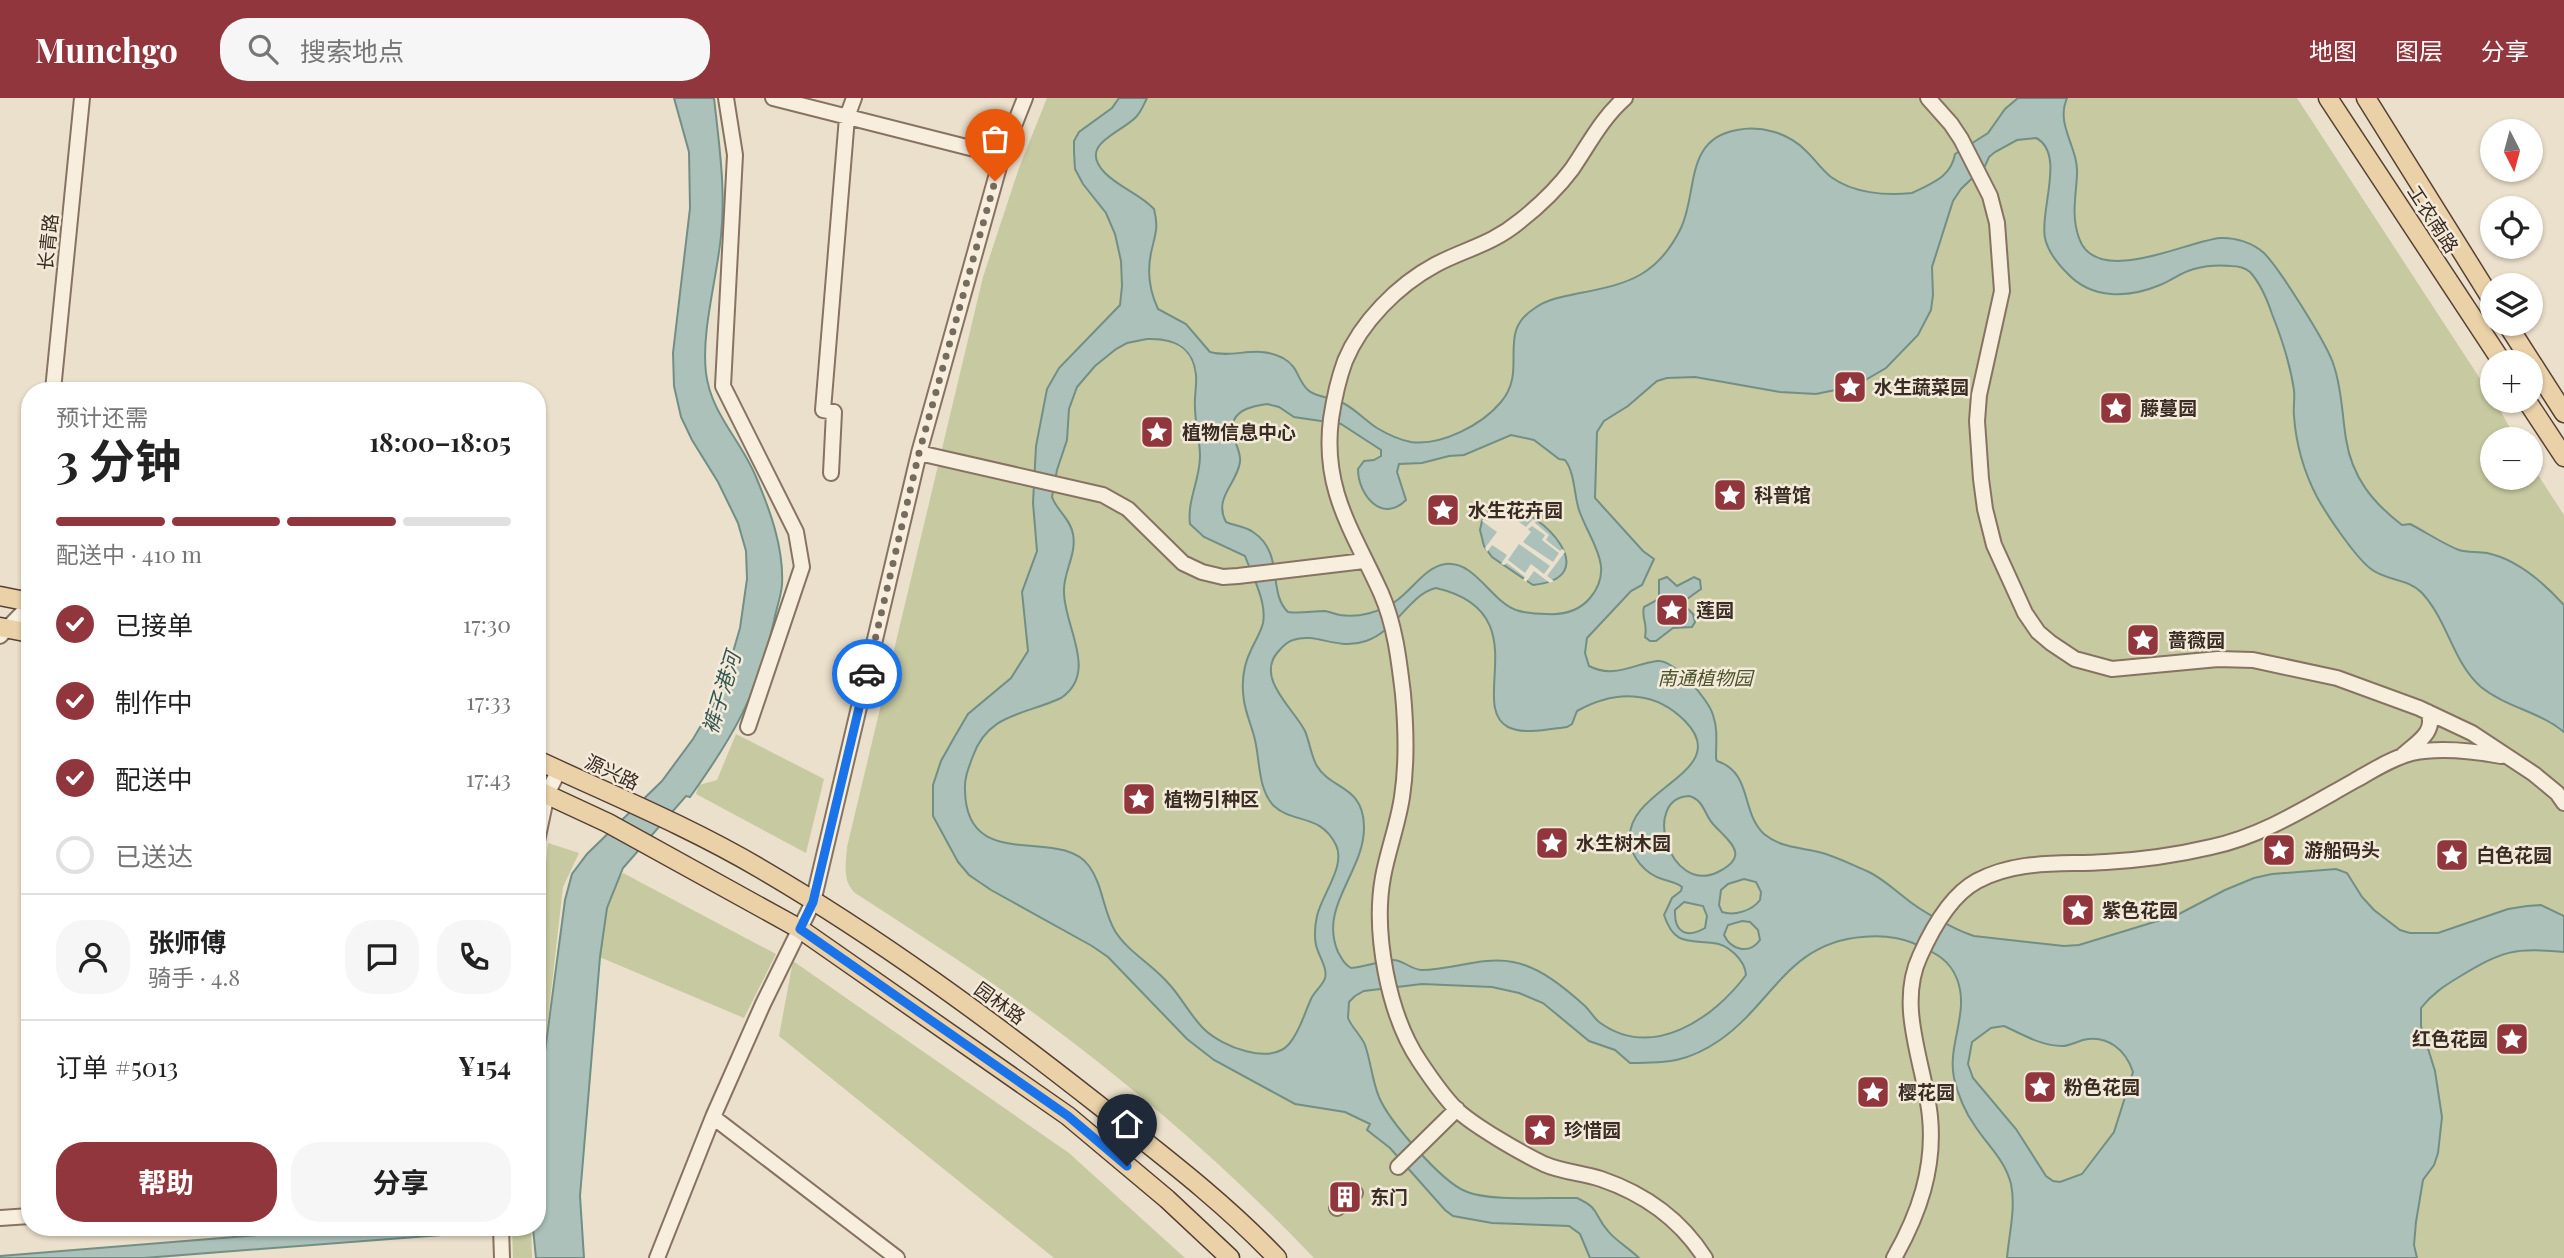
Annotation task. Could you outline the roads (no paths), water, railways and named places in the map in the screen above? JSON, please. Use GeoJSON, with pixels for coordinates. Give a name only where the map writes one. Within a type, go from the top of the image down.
{"type":"FeatureCollection","features":[{"type":"Feature","properties":{"kind":"main road","name":"工农南路"},"geometry":{"type":"LineString","coordinates":[[2328,98],[2494,350]]}},
{"type":"Feature","properties":{"kind":"main road","name":"工农南路"},"geometry":{"type":"LineString","coordinates":[[2365,98],[2480,281]]}},
{"type":"Feature","properties":{"kind":"main road"},"geometry":{"type":"LineString","coordinates":[[2515,336],[2564,414]]}},
{"type":"Feature","properties":{"kind":"main road"},"geometry":{"type":"LineString","coordinates":[[2535,413],[2564,457]]}},
{"type":"Feature","properties":{"kind":"main road"},"geometry":{"type":"LineString","coordinates":[[0,596],[21,602]]}},
{"type":"Feature","properties":{"kind":"main road"},"geometry":{"type":"LineString","coordinates":[[3,630],[21,632]]}},
{"type":"Feature","properties":{"kind":"main road","name":"源兴路"},"geometry":{"type":"LineString","coordinates":[[546,764],[670,822]]}},
{"type":"Feature","properties":{"kind":"main road"},"geometry":{"type":"LineString","coordinates":[[546,794],[608,823],[800,929],[1068,1116],[1167,1199],[1230,1258]]}},
{"type":"Feature","properties":{"kind":"main road","name":"园林路"},"geometry":{"type":"LineString","coordinates":[[670,822],[754,865],[915,967],[1018,1042],[1211,1193],[1277,1258]]}},
{"type":"Feature","properties":{"kind":"street","name":"长青路"},"geometry":{"type":"LineString","coordinates":[[54,382],[82,98]]}},
{"type":"Feature","properties":{"kind":"street"},"geometry":{"type":"LineString","coordinates":[[726,98],[734,155],[723,386],[796,532],[802,568],[748,727]]}},
{"type":"Feature","properties":{"kind":"street"},"geometry":{"type":"LineString","coordinates":[[773,98],[1002,156]]}},
{"type":"Feature","properties":{"kind":"street"},"geometry":{"type":"LineString","coordinates":[[831,473],[834,412],[823,410],[847,117],[854,98]]}},
{"type":"Feature","properties":{"kind":"street"},"geometry":{"type":"LineString","coordinates":[[657,1258],[713,1116],[763,1004],[813,902],[919,453],[1002,156],[1025,98]]}},
{"type":"Feature","properties":{"kind":"street"},"geometry":{"type":"LineString","coordinates":[[1625,98],[1600,124],[1571,170],[1554,190],[1518,223],[1484,245],[1435,265],[1393,296],[1366,326],[1351,349],[1335,393],[1329,456],[1334,487],[1364,561],[1381,594],[1394,632],[1403,691],[1405,745],[1402,797],[1383,879],[1382,946],[1393,1002],[1402,1030],[1419,1061],[1457,1109],[1513,1147],[1547,1165],[1601,1179],[1648,1199],[1672,1217],[1695,1242],[1705,1258]]}},
{"type":"Feature","properties":{"kind":"street"},"geometry":{"type":"LineString","coordinates":[[1928,98],[1961,139],[1982,178],[1997,223],[2002,292],[1979,395],[1977,421],[1981,478],[1994,545],[2025,613],[2038,632],[2076,659],[2112,669],[2218,659],[2253,660],[2337,678],[2428,712],[2472,733],[2534,774],[2557,793],[2564,803]]}},
{"type":"Feature","properties":{"kind":"street"},"geometry":{"type":"LineString","coordinates":[[919,453],[1103,495],[1128,509],[1183,564],[1202,572],[1223,577],[1238,576],[1364,561]]}},
{"type":"Feature","properties":{"kind":"street"},"geometry":{"type":"LineString","coordinates":[[3,630],[21,613]]}},
{"type":"Feature","properties":{"kind":"street"},"geometry":{"type":"LineString","coordinates":[[2402,756],[2429,733],[2431,719],[2428,712]]}},
{"type":"Feature","properties":{"kind":"street"},"geometry":{"type":"LineString","coordinates":[[1894,1258],[1916,1219],[1930,1144],[1930,1116],[1912,1023],[1912,994],[1919,957],[1957,895],[1975,882],[2002,870],[2029,865],[2146,858],[2232,841],[2292,816],[2414,752],[2447,750],[2508,757]]}},
{"type":"Feature","properties":{"kind":"street"},"geometry":{"type":"LineString","coordinates":[[546,787],[559,770]]}},
{"type":"Feature","properties":{"kind":"street"},"geometry":{"type":"LineString","coordinates":[[1400,1165],[1457,1109]]}},
{"type":"Feature","properties":{"kind":"street"},"geometry":{"type":"LineString","coordinates":[[713,1116],[897,1258]]}},
{"type":"Feature","properties":{"kind":"street"},"geometry":{"type":"LineString","coordinates":[[1337,1208],[1355,1193]]}},
{"type":"Feature","properties":{"kind":"street"},"geometry":{"type":"LineString","coordinates":[[0,1218],[21,1217]]}},
{"type":"Feature","properties":{"kind":"street"},"geometry":{"type":"LineString","coordinates":[[501,1236],[502,1258]]}},
{"type":"Feature","properties":{"kind":"water","name":"裤子港河"},"geometry":{"type":"Polygon","coordinates":[[[674,98],[714,98],[723,202],[719,252],[707,323],[706,373],[720,414],[750,464],[766,503],[781,557],[781,594],[760,671],[731,734],[690,797],[686,796],[623,868],[607,908],[600,957],[580,1196],[584,1258],[536,1258],[534,1236],[546,1236],[546,1044],[565,900],[572,874],[587,854],[662,781],[693,739],[722,690],[740,628],[747,579],[746,551],[738,523],[681,417],[674,386],[673,353],[690,208],[689,152],[674,98]]]}},
{"type":"Feature","properties":{"kind":"water"},"geometry":{"type":"Polygon","coordinates":[[[1119,98],[1147,98],[1136,117],[1104,141],[1096,154],[1105,173],[1154,209],[1156,227],[1149,275],[1158,309],[1186,324],[1210,352],[1264,352],[1283,358],[1292,365],[1311,393],[1343,403],[1381,430],[1411,442],[1435,441],[1460,432],[1483,419],[1501,402],[1509,390],[1512,377],[1517,329],[1523,318],[1535,308],[1556,298],[1613,286],[1652,267],[1672,244],[1681,228],[1700,155],[1708,144],[1720,135],[1737,130],[1765,130],[1791,139],[1831,177],[1849,187],[1880,193],[1912,193],[1945,174],[1955,154],[1988,133],[2005,109],[2018,98],[2067,98],[2064,108],[2065,127],[2077,165],[2075,222],[2079,238],[2089,252],[2104,260],[2122,261],[2144,258],[2220,238],[2238,240],[2260,249],[2302,307],[2330,356],[2339,384],[2349,453],[2358,477],[2373,498],[2402,525],[2410,524],[2459,550],[2487,553],[2519,566],[2548,588],[2564,605],[2564,732],[2481,687],[2464,666],[2438,616],[2422,593],[2410,585],[2371,569],[2334,525],[2317,497],[2305,468],[2297,437],[2294,390],[2288,361],[2266,297],[2250,272],[2236,266],[2203,267],[2148,289],[2124,294],[2099,292],[2077,282],[2057,262],[2046,243],[2044,227],[2050,184],[2049,156],[2045,146],[2036,138],[2017,140],[1995,152],[1953,201],[1932,267],[1931,310],[1918,335],[1886,368],[1855,386],[1816,394],[1780,392],[1695,377],[1667,378],[1657,381],[1628,406],[1604,421],[1597,432],[1595,498],[1643,551],[1654,559],[1642,585],[1631,591],[1587,638],[1585,653],[1589,666],[1598,670],[1615,671],[1657,661],[1672,666],[1690,682],[1713,715],[1717,761],[1736,774],[1752,815],[1764,834],[1782,844],[1828,855],[1869,872],[1928,913],[1974,936],[2064,946],[2079,945],[2177,915],[2254,878],[2336,869],[2347,873],[2374,910],[2400,930],[2410,933],[2438,933],[2508,909],[2527,906],[2541,905],[2564,916],[2564,952],[2533,950],[2498,956],[2448,984],[2421,1008],[2421,1026],[2435,1071],[2442,1117],[2438,1153],[2434,1165],[2423,1180],[2414,1245],[2417,1258],[2007,1258],[2012,1212],[2011,1184],[2000,1160],[1968,1115],[1954,1078],[1953,1053],[1961,1004],[1957,979],[1940,956],[1901,939],[1862,937],[1816,950],[1783,977],[1738,1025],[1720,1040],[1698,1053],[1667,1062],[1630,1063],[1615,1050],[1589,1041],[1543,1003],[1519,993],[1492,987],[1422,984],[1364,991],[1355,996],[1349,1002],[1348,1018],[1365,1045],[1379,1097],[1393,1120],[1417,1149],[1443,1175],[1465,1191],[1503,1198],[1577,1198],[1593,1209],[1611,1235],[1639,1258],[1590,1258],[1580,1234],[1569,1226],[1492,1223],[1453,1216],[1390,1148],[1367,1130],[1370,1124],[1345,1112],[1295,1104],[1214,1060],[1187,1039],[1108,957],[969,875],[958,862],[933,816],[933,785],[941,761],[968,714],[1011,678],[1028,651],[1022,592],[1037,551],[1033,503],[1036,446],[1047,389],[1059,368],[1120,305],[1121,261],[1115,234],[1106,213],[1075,169],[1074,152],[1074,141],[1079,132],[1112,108],[1119,98]],[[1156,339],[1127,343],[1095,366],[1077,387],[1069,409],[1067,440],[1052,497],[1073,534],[1073,549],[1064,592],[1065,606],[1077,648],[1078,675],[1072,687],[1061,698],[1009,717],[988,731],[980,742],[965,781],[969,816],[981,832],[997,841],[1058,849],[1075,854],[1094,873],[1111,923],[1120,939],[1169,984],[1200,1025],[1213,1036],[1234,1047],[1270,1053],[1281,1050],[1293,1039],[1312,997],[1325,978],[1324,966],[1316,945],[1315,926],[1320,907],[1336,871],[1338,853],[1330,835],[1322,828],[1281,812],[1274,806],[1262,784],[1255,740],[1245,706],[1243,674],[1261,630],[1263,606],[1245,556],[1204,537],[1190,524],[1190,507],[1200,456],[1195,413],[1196,375],[1191,357],[1173,342],[1156,339]],[[1267,404],[1244,410],[1232,426],[1240,462],[1224,498],[1223,513],[1226,522],[1250,530],[1263,541],[1273,561],[1278,594],[1288,612],[1325,611],[1347,616],[1369,613],[1396,601],[1432,569],[1446,564],[1466,569],[1507,605],[1527,613],[1553,614],[1571,611],[1586,602],[1597,587],[1601,565],[1579,510],[1568,465],[1565,460],[1559,459],[1534,440],[1511,435],[1464,455],[1422,463],[1399,464],[1397,472],[1406,500],[1397,507],[1388,509],[1380,508],[1367,497],[1359,479],[1358,469],[1364,461],[1381,456],[1381,450],[1341,424],[1294,417],[1279,407],[1267,404]],[[1436,588],[1419,597],[1386,630],[1366,641],[1346,644],[1310,638],[1293,640],[1282,647],[1272,663],[1274,683],[1305,731],[1317,766],[1330,780],[1352,795],[1362,813],[1364,826],[1358,859],[1334,919],[1333,935],[1343,961],[1351,968],[1397,960],[1422,970],[1490,961],[1513,962],[1533,968],[1552,979],[1585,1006],[1599,1022],[1619,1033],[1640,1037],[1660,1036],[1680,1030],[1699,1019],[1732,991],[1746,975],[1745,969],[1739,959],[1724,946],[1689,941],[1672,932],[1664,915],[1672,898],[1682,887],[1656,877],[1645,869],[1636,859],[1630,840],[1633,822],[1644,807],[1688,767],[1697,754],[1697,739],[1685,721],[1669,708],[1652,700],[1630,696],[1607,699],[1584,707],[1577,711],[1572,724],[1567,727],[1529,731],[1508,727],[1497,716],[1494,699],[1493,637],[1485,617],[1467,600],[1436,588]],[[1689,796],[1674,801],[1666,812],[1664,827],[1667,844],[1686,871],[1701,876],[1718,872],[1734,860],[1734,848],[1694,798],[1689,796]],[[1744,879],[1728,884],[1721,890],[1719,905],[1722,912],[1742,912],[1760,900],[1761,892],[1756,882],[1744,879]],[[1684,902],[1675,910],[1675,918],[1682,931],[1692,933],[1705,928],[1707,916],[1703,906],[1684,902]],[[1750,922],[1728,925],[1724,935],[1731,944],[1740,949],[1751,948],[1760,940],[1758,930],[1750,922]],[[2004,1026],[1991,1028],[1972,1042],[1968,1064],[1973,1078],[2016,1129],[2046,1176],[2060,1182],[2082,1174],[2114,1132],[2133,1072],[2126,1057],[2114,1046],[2100,1039],[2083,1040],[2065,1046],[2054,1045],[2032,1039],[2004,1026]]]}},
{"type":"Feature","properties":{"kind":"water"},"geometry":{"type":"Polygon","coordinates":[[[1505,506],[1536,519],[1561,545],[1566,558],[1564,570],[1554,580],[1533,585],[1492,557],[1484,546],[1480,530],[1482,521],[1488,512],[1505,506]]]}},
{"type":"Feature","properties":{"kind":"water"},"geometry":{"type":"Polygon","coordinates":[[[1667,577],[1677,586],[1694,577],[1700,580],[1701,589],[1687,599],[1687,608],[1693,614],[1695,622],[1692,627],[1673,628],[1656,641],[1650,641],[1645,637],[1644,607],[1659,599],[1659,580],[1667,577]]]}},
{"type":"Feature","properties":{"kind":"water"},"geometry":{"type":"Polygon","coordinates":[[[246,1236],[429,1236],[144,1258],[0,1256],[246,1236]]]}},
{"type":"Feature","properties":{"kind":"place","name":"水生蔬菜园"},"geometry":{"type":"Point","coordinates":[1850,387]}},
{"type":"Feature","properties":{"kind":"place","name":"藤蔓园"},"geometry":{"type":"Point","coordinates":[2116,408]}},
{"type":"Feature","properties":{"kind":"place","name":"植物信息中心"},"geometry":{"type":"Point","coordinates":[1157,432]}},
{"type":"Feature","properties":{"kind":"place","name":"科普馆"},"geometry":{"type":"Point","coordinates":[1730,495]}},
{"type":"Feature","properties":{"kind":"place","name":"水生花卉园"},"geometry":{"type":"Point","coordinates":[1443,510]}},
{"type":"Feature","properties":{"kind":"place","name":"莲园"},"geometry":{"type":"Point","coordinates":[1672,610]}},
{"type":"Feature","properties":{"kind":"place","name":"蔷薇园"},"geometry":{"type":"Point","coordinates":[2143,640]}},
{"type":"Feature","properties":{"kind":"place","name":"植物引种区"},"geometry":{"type":"Point","coordinates":[1139,799]}},
{"type":"Feature","properties":{"kind":"place","name":"水生树木园"},"geometry":{"type":"Point","coordinates":[1552,843]}},
{"type":"Feature","properties":{"kind":"place","name":"游船码头"},"geometry":{"type":"Point","coordinates":[2279,850]}},
{"type":"Feature","properties":{"kind":"place","name":"白色花园"},"geometry":{"type":"Point","coordinates":[2452,855]}},
{"type":"Feature","properties":{"kind":"place","name":"紫色花园"},"geometry":{"type":"Point","coordinates":[2078,910]}},
{"type":"Feature","properties":{"kind":"place","name":"红色花园"},"geometry":{"type":"Point","coordinates":[2512,1039]}},
{"type":"Feature","properties":{"kind":"place","name":"粉色花园"},"geometry":{"type":"Point","coordinates":[2040,1087]}},
{"type":"Feature","properties":{"kind":"place","name":"樱花园"},"geometry":{"type":"Point","coordinates":[1873,1092]}},
{"type":"Feature","properties":{"kind":"place","name":"珍惜园"},"geometry":{"type":"Point","coordinates":[1540,1130]}},
{"type":"Feature","properties":{"kind":"place","name":"东门"},"geometry":{"type":"Point","coordinates":[1345,1197]}},
{"type":"Feature","properties":{"kind":"park label","name":"南通植物园"},"geometry":{"type":"Point","coordinates":[1705,678]}}]}
